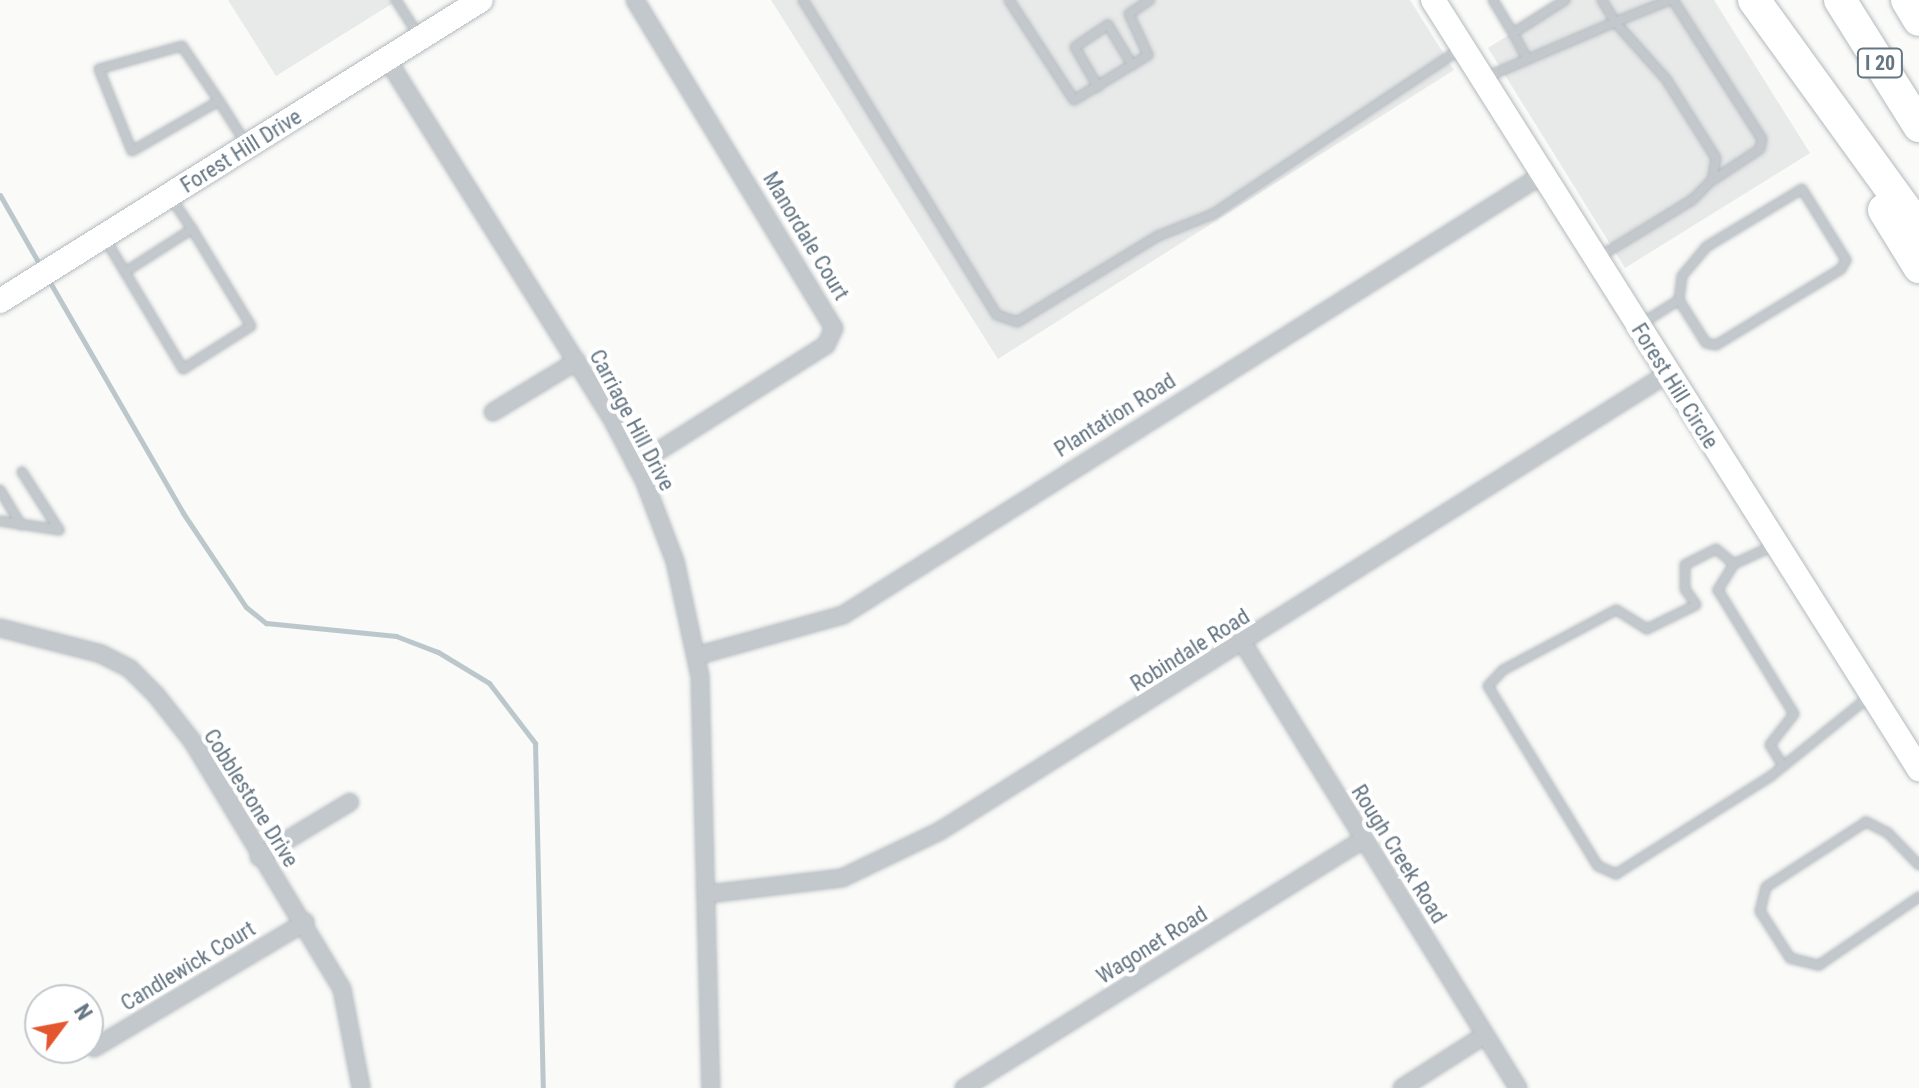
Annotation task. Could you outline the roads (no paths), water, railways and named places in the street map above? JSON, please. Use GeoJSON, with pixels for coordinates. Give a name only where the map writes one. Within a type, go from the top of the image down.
{"type":"FeatureCollection","features":[{"type":"Feature","properties":{"kind":"highway"},"geometry":{"type":"LineString","coordinates":[[1754,0],[1919,228]]}},
{"type":"Feature","properties":{"kind":"highway","name":"I 20"},"geometry":{"type":"LineString","coordinates":[[1840,0],[1919,126]]}},
{"type":"Feature","properties":{"kind":"highway","name":"I 20"},"geometry":{"type":"LineString","coordinates":[[1907,0],[1919,20]]}},
{"type":"Feature","properties":{"kind":"highway"},"geometry":{"type":"LineString","coordinates":[[1795,59],[1919,267]]}},
{"type":"Feature","properties":{"kind":"street","name":"Forest Hill Drive"},"geometry":{"type":"LineString","coordinates":[[0,301],[481,0]]}},
{"type":"Feature","properties":{"kind":"street","name":"Manordale Court"},"geometry":{"type":"LineString","coordinates":[[635,0],[834,328],[826,345],[636,465]]}},
{"type":"Feature","properties":{"kind":"street","name":"Forest Hill Circle"},"geometry":{"type":"LineString","coordinates":[[1433,0],[1919,769]]}},
{"type":"Feature","properties":{"kind":"street","name":"Carriage Hill Drive"},"geometry":{"type":"LineString","coordinates":[[387,59],[577,361],[636,465],[675,561],[696,656],[708,894],[711,1088]]}},
{"type":"Feature","properties":{"kind":"street","name":"Plantation Road"},"geometry":{"type":"LineString","coordinates":[[696,656],[843,615],[1542,175]]}},
{"type":"Feature","properties":{"kind":"street"},"geometry":{"type":"LineString","coordinates":[[493,412],[577,361]]}},
{"type":"Feature","properties":{"kind":"street","name":"Robindale Road"},"geometry":{"type":"LineString","coordinates":[[708,894],[804,886],[842,878],[940,831],[1667,374]]}},
{"type":"Feature","properties":{"kind":"street","name":"Cobblestone Drive"},"geometry":{"type":"LineString","coordinates":[[0,628],[66,641],[130,669],[193,742],[259,857],[305,922],[342,989],[361,1088]]}},
{"type":"Feature","properties":{"kind":"street","name":"Rough Creek Road"},"geometry":{"type":"LineString","coordinates":[[1243,643],[1518,1088]]}},
{"type":"Feature","properties":{"kind":"street"},"geometry":{"type":"LineString","coordinates":[[259,857],[350,802]]}},
{"type":"Feature","properties":{"kind":"street","name":"Wagonet Road"},"geometry":{"type":"LineString","coordinates":[[964,1088],[1364,839]]}},
{"type":"Feature","properties":{"kind":"street","name":"Candlewick Court"},"geometry":{"type":"LineString","coordinates":[[104,1042],[305,922]]}},
{"type":"Feature","properties":{"kind":"street"},"geometry":{"type":"LineString","coordinates":[[1402,1088],[1485,1035]]}},
{"type":"Feature","properties":{"kind":"lane"},"geometry":{"type":"LineString","coordinates":[[396,0],[420,38]]}},
{"type":"Feature","properties":{"kind":"lane"},"geometry":{"type":"LineString","coordinates":[[803,0],[997,315],[1017,322],[1158,236],[1213,214],[1463,48]]}},
{"type":"Feature","properties":{"kind":"lane"},"geometry":{"type":"LineString","coordinates":[[1009,0],[1070,98],[1078,99],[1150,52],[1130,17],[1135,4],[1150,0]]}},
{"type":"Feature","properties":{"kind":"lane"},"geometry":{"type":"LineString","coordinates":[[1493,0],[1527,59]]}},
{"type":"Feature","properties":{"kind":"lane"},"geometry":{"type":"LineString","coordinates":[[1513,33],[1565,0]]}},
{"type":"Feature","properties":{"kind":"lane"},"geometry":{"type":"LineString","coordinates":[[1602,0],[1615,22],[1666,79],[1716,158],[1712,180]]}},
{"type":"Feature","properties":{"kind":"lane"},"geometry":{"type":"LineString","coordinates":[[1482,79],[1671,0],[1762,139],[1760,149],[1712,180],[1692,200],[1595,259]]}},
{"type":"Feature","properties":{"kind":"lane"},"geometry":{"type":"LineString","coordinates":[[1098,87],[1075,47],[1108,25],[1132,65]]}},
{"type":"Feature","properties":{"kind":"lane"},"geometry":{"type":"LineString","coordinates":[[219,101],[132,151],[99,69],[182,46],[219,101],[248,146]]}},
{"type":"Feature","properties":{"kind":"lane"},"geometry":{"type":"LineString","coordinates":[[1802,189],[1846,260],[1841,269],[1716,345],[1706,343],[1679,300],[1682,276],[1706,247],[1802,189]]}},
{"type":"Feature","properties":{"kind":"lane"},"geometry":{"type":"LineString","coordinates":[[103,237],[183,369],[251,326],[170,195]]}},
{"type":"Feature","properties":{"kind":"lane"},"geometry":{"type":"LineString","coordinates":[[125,272],[192,229]]}},
{"type":"Feature","properties":{"kind":"lane"},"geometry":{"type":"LineString","coordinates":[[1637,326],[1679,300]]}},
{"type":"Feature","properties":{"kind":"lane"},"geometry":{"type":"LineString","coordinates":[[0,521],[59,530],[22,472]]}},
{"type":"Feature","properties":{"kind":"lane"},"geometry":{"type":"LineString","coordinates":[[0,490],[21,525]]}},
{"type":"Feature","properties":{"kind":"lane"},"geometry":{"type":"LineString","coordinates":[[1776,544],[1734,564],[1718,590],[1794,714],[1770,745],[1783,766]]}},
{"type":"Feature","properties":{"kind":"lane"},"geometry":{"type":"LineString","coordinates":[[1734,564],[1716,549],[1685,565],[1685,589],[1696,605],[1647,629],[1616,610],[1514,663],[1488,686],[1598,866],[1616,874],[1783,766],[1871,695]]}},
{"type":"Feature","properties":{"kind":"lane"},"geometry":{"type":"LineString","coordinates":[[1919,865],[1888,833],[1866,822],[1766,887],[1760,911],[1790,958],[1819,965],[1919,897]]}},
{"type":"Feature","properties":{"kind":"waterway"},"geometry":{"type":"LineString","coordinates":[[0,195],[41,267]]}},
{"type":"Feature","properties":{"kind":"waterway"},"geometry":{"type":"LineString","coordinates":[[48,279],[183,513],[246,607],[266,623],[396,636],[438,652],[489,683],[535,743],[543,1088]]}}]}
